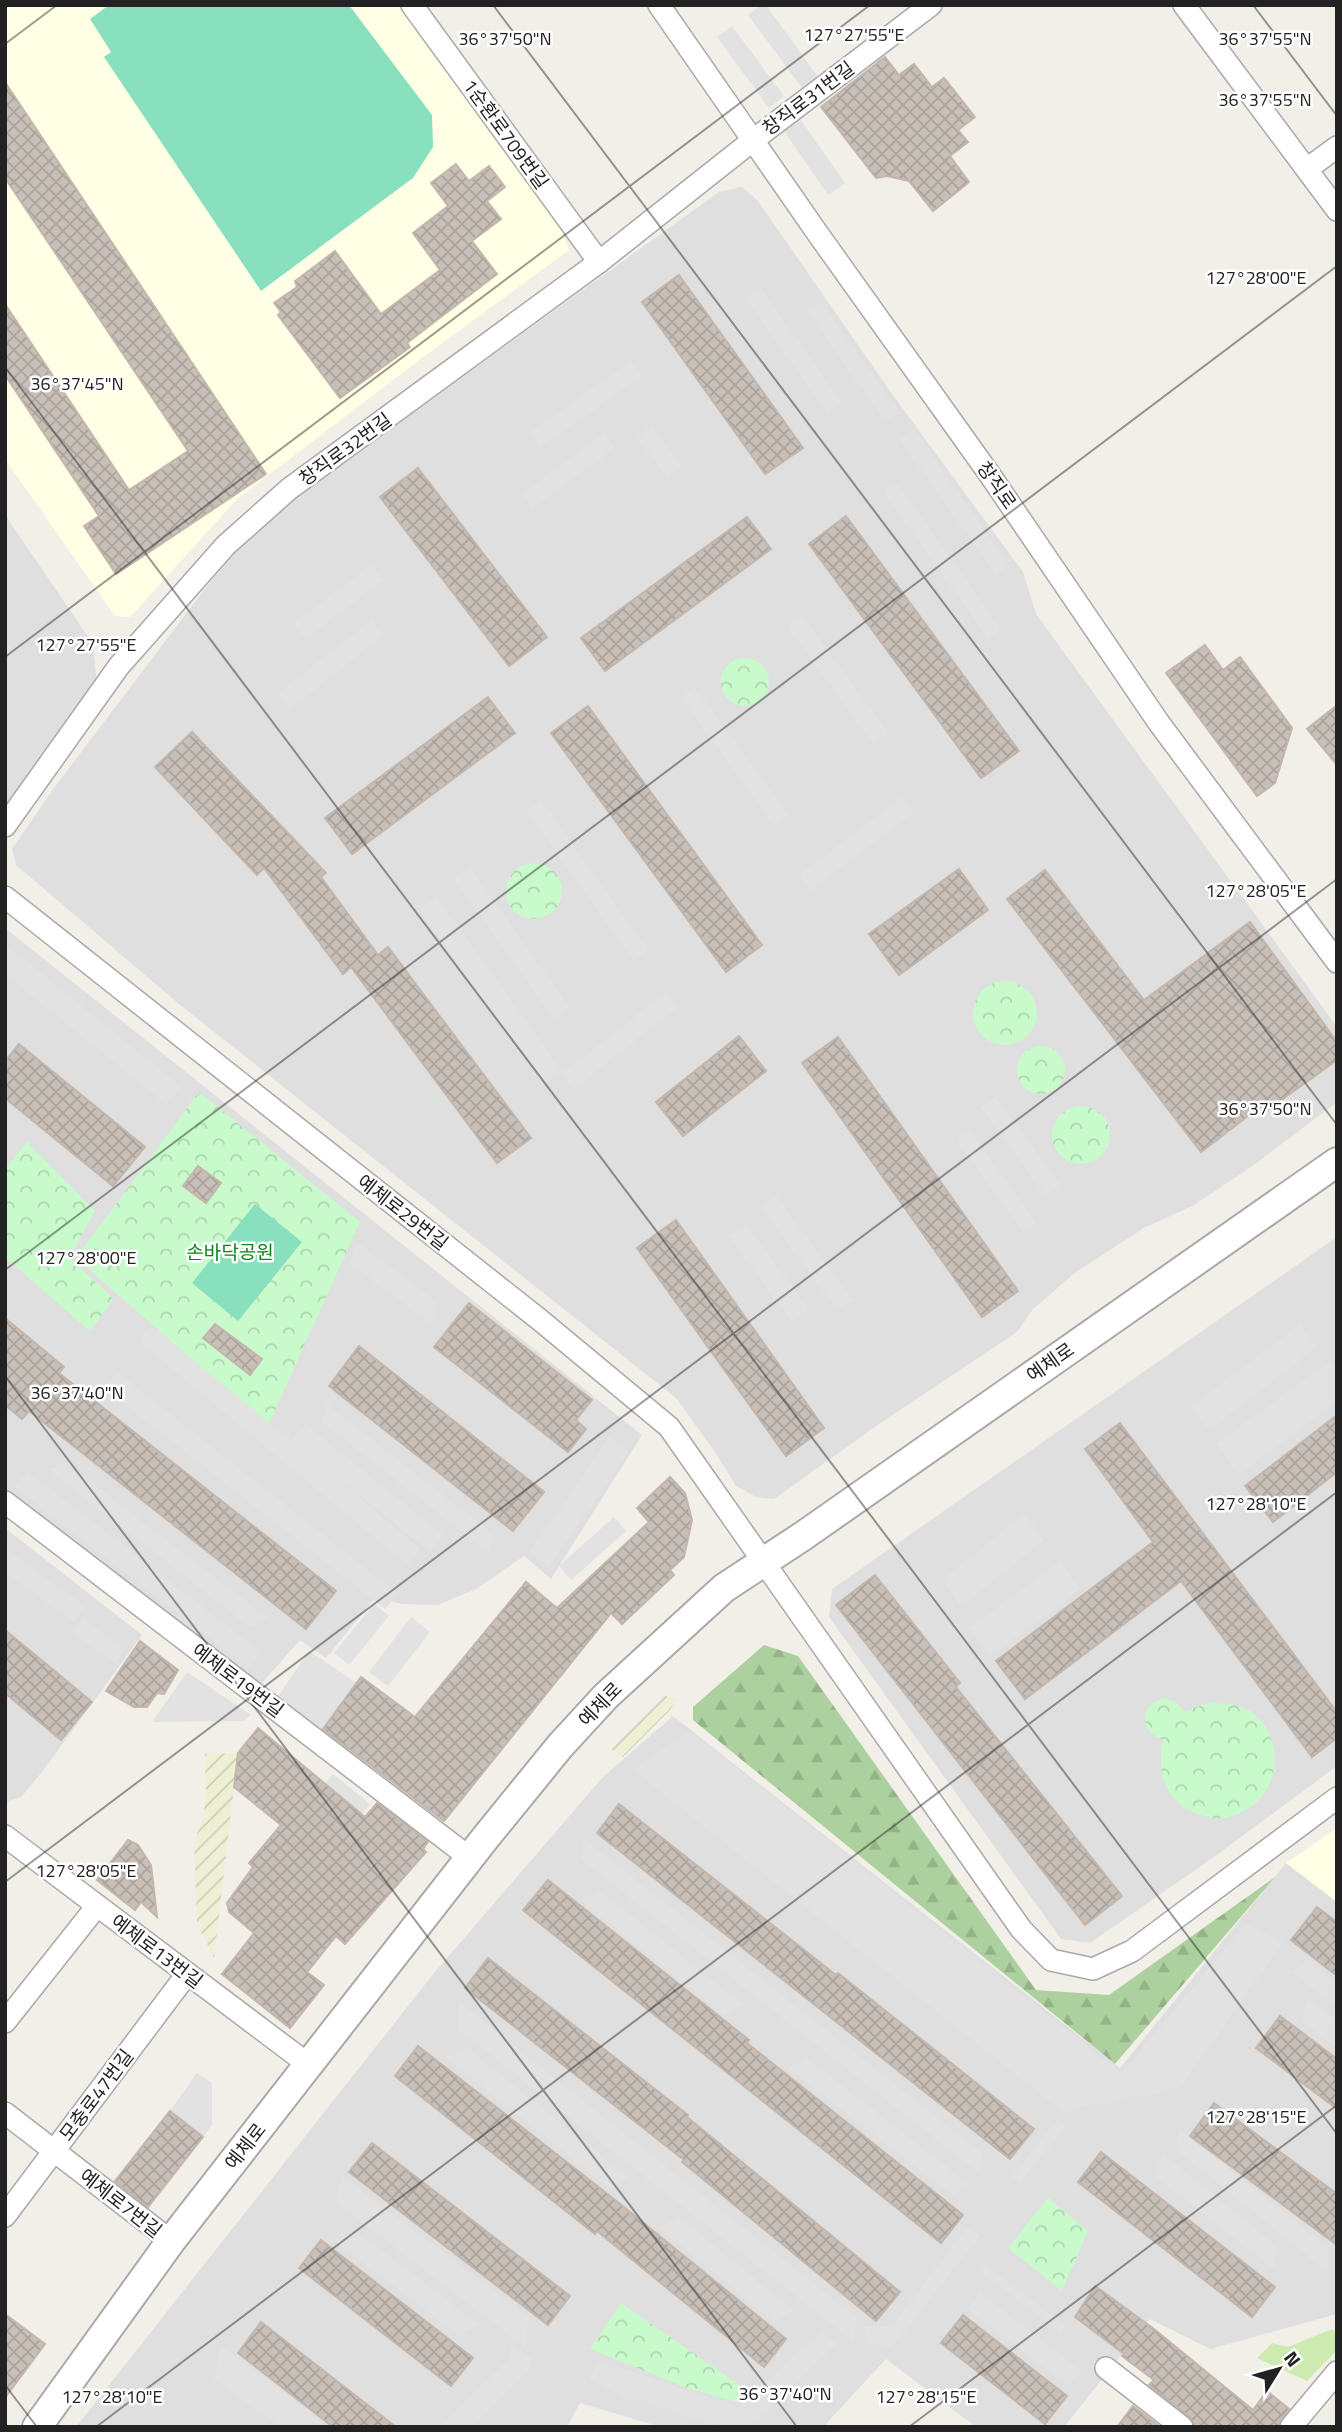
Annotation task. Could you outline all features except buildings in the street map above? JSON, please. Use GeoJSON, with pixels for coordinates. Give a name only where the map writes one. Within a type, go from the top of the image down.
{"type":"FeatureCollection","features":[{"type":"Feature","properties":{"kind":"street","name":"1순환로709번길"},"geometry":{"type":"LineString","coordinates":[[412,5],[599,262]]}},
{"type":"Feature","properties":{"kind":"street","name":"창직로"},"geometry":{"type":"LineString","coordinates":[[659,5],[752,141],[990,475],[1159,723],[1337,962]]}},
{"type":"Feature","properties":{"kind":"street","name":"창직로31번길"},"geometry":{"type":"LineString","coordinates":[[752,141],[931,5]]}},
{"type":"Feature","properties":{"kind":"street"},"geometry":{"type":"LineString","coordinates":[[1184,5],[1337,210]]}},
{"type":"Feature","properties":{"kind":"street","name":"창직로32번길"},"geometry":{"type":"LineString","coordinates":[[5,826],[119,666],[226,545],[289,489],[599,262],[752,141]]}},
{"type":"Feature","properties":{"kind":"street"},"geometry":{"type":"LineString","coordinates":[[1307,169],[1337,147]]}},
{"type":"Feature","properties":{"kind":"street","name":"예체로29번길"},"geometry":{"type":"LineString","coordinates":[[5,897],[540,1320],[668,1427],[1021,1929],[1051,1960],[1093,1969],[1132,1951],[1337,1798]]}},
{"type":"Feature","properties":{"kind":"street","name":"예체로"},"geometry":{"type":"LineString","coordinates":[[37,2427],[171,2241],[470,1858],[560,1746],[606,1696],[724,1588],[1337,1162]]}},
{"type":"Feature","properties":{"kind":"street","name":"예체로19번길"},"geometry":{"type":"LineString","coordinates":[[5,1502],[470,1858]]}},
{"type":"Feature","properties":{"kind":"street","name":"예체로13번길"},"geometry":{"type":"LineString","coordinates":[[5,1836],[309,2064]]}},
{"type":"Feature","properties":{"kind":"street"},"geometry":{"type":"LineString","coordinates":[[5,2022],[97,1906]]}},
{"type":"Feature","properties":{"kind":"street","name":"모충로47번길"},"geometry":{"type":"LineString","coordinates":[[5,2216],[187,1974]]}},
{"type":"Feature","properties":{"kind":"street","name":"예체로7번길"},"geometry":{"type":"LineString","coordinates":[[5,2113],[171,2241]]}},
{"type":"Feature","properties":{"kind":"street"},"geometry":{"type":"LineString","coordinates":[[1106,2368],[1182,2427]]}},
{"type":"Feature","properties":{"kind":"street"},"geometry":{"type":"LineString","coordinates":[[1292,2427],[1337,2372]]}},
{"type":"Feature","properties":{"kind":"shaded area"},"geometry":{"type":"Polygon","coordinates":[[[5,5],[398,5],[559,224],[569,250],[237,499],[130,617],[115,616],[5,459],[5,5]]]}},
{"type":"Feature","properties":{"kind":"shaded area"},"geometry":{"type":"Polygon","coordinates":[[[761,5],[766,5],[818,77],[802,88],[748,15],[761,5]]]}},
{"type":"Feature","properties":{"kind":"shaded area"},"geometry":{"type":"Polygon","coordinates":[[[732,26],[784,96],[769,108],[717,37],[732,26]]]}},
{"type":"Feature","properties":{"kind":"shaded area"},"geometry":{"type":"Polygon","coordinates":[[[800,119],[845,183],[828,195],[784,131],[800,119]]]}},
{"type":"Feature","properties":{"kind":"shaded area"},"geometry":{"type":"Polygon","coordinates":[[[742,187],[758,201],[892,394],[1023,572],[1036,614],[1337,1027],[1337,1102],[1254,1165],[1194,1205],[1144,1228],[1076,1272],[1033,1309],[1017,1332],[879,1424],[774,1499],[756,1497],[736,1486],[676,1398],[179,1004],[16,865],[12,849],[54,788],[204,590],[247,538],[287,503],[719,192],[742,187]]]}},
{"type":"Feature","properties":{"kind":"shaded area"},"geometry":{"type":"Polygon","coordinates":[[[761,288],[842,403],[827,413],[746,299],[761,288]]]}},
{"type":"Feature","properties":{"kind":"shaded area"},"geometry":{"type":"Polygon","coordinates":[[[821,302],[900,413],[886,423],[807,311],[821,302]]]}},
{"type":"Feature","properties":{"kind":"shaded area"},"geometry":{"type":"Polygon","coordinates":[[[631,361],[642,376],[540,448],[530,432],[631,361]]]}},
{"type":"Feature","properties":{"kind":"shaded area"},"geometry":{"type":"Polygon","coordinates":[[[652,426],[682,467],[667,478],[637,437],[652,426]]]}},
{"type":"Feature","properties":{"kind":"shaded area"},"geometry":{"type":"Polygon","coordinates":[[[913,429],[1010,566],[996,575],[899,439],[913,429]]]}},
{"type":"Feature","properties":{"kind":"shaded area"},"geometry":{"type":"Polygon","coordinates":[[[604,433],[615,448],[532,509],[521,494],[604,433]]]}},
{"type":"Feature","properties":{"kind":"shaded area"},"geometry":{"type":"Polygon","coordinates":[[[896,481],[1001,629],[988,639],[883,491],[896,481]]]}},
{"type":"Feature","properties":{"kind":"shaded area"},"geometry":{"type":"Polygon","coordinates":[[[5,515],[93,644],[97,686],[5,806],[5,515]]]}},
{"type":"Feature","properties":{"kind":"shaded area"},"geometry":{"type":"Polygon","coordinates":[[[371,565],[383,580],[305,639],[294,623],[371,565]]]}},
{"type":"Feature","properties":{"kind":"shaded area"},"geometry":{"type":"Polygon","coordinates":[[[802,615],[888,733],[873,744],[787,626],[802,615]]]}},
{"type":"Feature","properties":{"kind":"shaded area"},"geometry":{"type":"Polygon","coordinates":[[[372,620],[384,635],[290,709],[278,693],[372,620]]]}},
{"type":"Feature","properties":{"kind":"shaded area"},"geometry":{"type":"Polygon","coordinates":[[[695,688],[789,815],[774,825],[681,698],[695,688]]]}},
{"type":"Feature","properties":{"kind":"shaded area"},"geometry":{"type":"Polygon","coordinates":[[[902,797],[914,813],[810,891],[799,875],[902,797]]]}},
{"type":"Feature","properties":{"kind":"shaded area"},"geometry":{"type":"Polygon","coordinates":[[[541,800],[648,950],[633,960],[526,810],[541,800]]]}},
{"type":"Feature","properties":{"kind":"shaded area"},"geometry":{"type":"Polygon","coordinates":[[[470,867],[569,1007],[554,1019],[454,879],[470,867]]]}},
{"type":"Feature","properties":{"kind":"shaded area"},"geometry":{"type":"Polygon","coordinates":[[[437,897],[562,1071],[545,1084],[419,910],[437,897]]]}},
{"type":"Feature","properties":{"kind":"shaded area"},"geometry":{"type":"Polygon","coordinates":[[[5,928],[642,1435],[551,1579],[524,1556],[478,1588],[438,1605],[401,1604],[376,1597],[326,1658],[300,1640],[262,1683],[5,1493],[5,928]]]}},
{"type":"Feature","properties":{"kind":"shaded area"},"geometry":{"type":"Polygon","coordinates":[[[5,944],[182,1087],[167,1105],[5,974],[5,944]]]}},
{"type":"Feature","properties":{"kind":"shaded area"},"geometry":{"type":"Polygon","coordinates":[[[666,992],[678,1007],[574,1089],[562,1074],[666,992]]]}},
{"type":"Feature","properties":{"kind":"shaded area"},"geometry":{"type":"Polygon","coordinates":[[[995,1097],[1060,1184],[1045,1195],[981,1107],[995,1097]]]}},
{"type":"Feature","properties":{"kind":"shaded area"},"geometry":{"type":"Polygon","coordinates":[[[969,1129],[1036,1223],[1023,1232],[956,1139],[969,1129]]]}},
{"type":"Feature","properties":{"kind":"shaded area"},"geometry":{"type":"Polygon","coordinates":[[[776,1196],[853,1300],[838,1311],[761,1207],[776,1196]]]}},
{"type":"Feature","properties":{"kind":"shaded area"},"geometry":{"type":"Polygon","coordinates":[[[746,1224],[808,1309],[791,1321],[729,1236],[746,1224]]]}},
{"type":"Feature","properties":{"kind":"shaded area"},"geometry":{"type":"Polygon","coordinates":[[[1337,1237],[1337,1766],[1214,1857],[1090,1943],[1061,1939],[829,1617],[832,1589],[1337,1237]]]}},
{"type":"Feature","properties":{"kind":"shaded area"},"geometry":{"type":"Polygon","coordinates":[[[357,1242],[438,1302],[430,1323],[350,1264],[357,1242]]]}},
{"type":"Feature","properties":{"kind":"shaded area"},"geometry":{"type":"Polygon","coordinates":[[[1300,1324],[1317,1347],[1209,1430],[1191,1407],[1300,1324]]]}},
{"type":"Feature","properties":{"kind":"shaded area"},"geometry":{"type":"Polygon","coordinates":[[[152,1326],[291,1441],[305,1424],[443,1535],[430,1552],[305,1452],[420,1549],[407,1565],[139,1341],[152,1326]]]}},
{"type":"Feature","properties":{"kind":"shaded area"},"geometry":{"type":"Polygon","coordinates":[[[1330,1361],[1337,1369],[1337,1402],[1239,1474],[1216,1444],[1330,1361]]]}},
{"type":"Feature","properties":{"kind":"shaded area"},"geometry":{"type":"Polygon","coordinates":[[[117,1372],[398,1594],[385,1609],[104,1388],[117,1372]]]}},
{"type":"Feature","properties":{"kind":"shaded area"},"geometry":{"type":"Polygon","coordinates":[[[327,1404],[494,1535],[489,1553],[322,1422],[327,1404]]]}},
{"type":"Feature","properties":{"kind":"shaded area"},"geometry":{"type":"Polygon","coordinates":[[[609,1437],[629,1451],[549,1567],[529,1553],[609,1437]]]}},
{"type":"Feature","properties":{"kind":"shaded area"},"geometry":{"type":"Polygon","coordinates":[[[67,1464],[269,1619],[251,1628],[48,1469],[67,1464]]]}},
{"type":"Feature","properties":{"kind":"shaded area"},"geometry":{"type":"Polygon","coordinates":[[[27,1471],[261,1652],[249,1668],[14,1487],[27,1471]]]}},
{"type":"Feature","properties":{"kind":"shaded area"},"geometry":{"type":"Polygon","coordinates":[[[1025,1513],[1043,1541],[960,1607],[943,1580],[1025,1513]]]}},
{"type":"Feature","properties":{"kind":"shaded area"},"geometry":{"type":"Polygon","coordinates":[[[614,1517],[626,1531],[571,1580],[559,1566],[614,1517]]]}},
{"type":"Feature","properties":{"kind":"shaded area"},"geometry":{"type":"Polygon","coordinates":[[[5,1528],[142,1635],[42,1772],[21,1797],[5,1802],[5,1528]]]}},
{"type":"Feature","properties":{"kind":"shaded area"},"geometry":{"type":"Polygon","coordinates":[[[5,1548],[85,1606],[74,1622],[5,1572],[5,1548]]]}},
{"type":"Feature","properties":{"kind":"shaded area"},"geometry":{"type":"Polygon","coordinates":[[[1060,1561],[1081,1589],[990,1656],[969,1628],[1060,1561]]]}},
{"type":"Feature","properties":{"kind":"shaded area"},"geometry":{"type":"Polygon","coordinates":[[[374,1604],[389,1616],[349,1665],[334,1653],[374,1604]]]}},
{"type":"Feature","properties":{"kind":"shaded area"},"geometry":{"type":"Polygon","coordinates":[[[83,1617],[125,1650],[115,1664],[72,1632],[83,1617]]]}},
{"type":"Feature","properties":{"kind":"shaded area"},"geometry":{"type":"Polygon","coordinates":[[[411,1617],[430,1632],[388,1686],[369,1672],[411,1617]]]}},
{"type":"Feature","properties":{"kind":"shaded area"},"geometry":{"type":"Polygon","coordinates":[[[309,1651],[357,1683],[321,1731],[277,1698],[309,1651]]]}},
{"type":"Feature","properties":{"kind":"shaded area"},"geometry":{"type":"Polygon","coordinates":[[[187,1672],[251,1715],[244,1721],[152,1722],[187,1672]]]}},
{"type":"Feature","properties":{"kind":"shaded area"},"geometry":{"type":"Polygon","coordinates":[[[665,1696],[677,1698],[671,1709],[623,1757],[611,1749],[665,1696]]]}},
{"type":"Feature","properties":{"kind":"shaded area"},"geometry":{"type":"Polygon","coordinates":[[[673,1716],[1120,2068],[1286,1863],[1337,1902],[1337,2314],[1210,2349],[1150,2319],[1064,2427],[976,2427],[886,2359],[823,2427],[661,2427],[580,2403],[567,2427],[76,2427],[434,1973],[603,1777],[673,1716]]]}},
{"type":"Feature","properties":{"kind":"shaded area"},"geometry":{"type":"Polygon","coordinates":[[[690,1731],[1122,2074],[1245,1924],[1283,1942],[1179,2089],[1062,2111],[633,1770],[690,1731]]]}},
{"type":"Feature","properties":{"kind":"shaded area"},"geometry":{"type":"Polygon","coordinates":[[[238,1753],[214,1958],[197,1923],[194,1844],[204,1812],[205,1754],[238,1753]]]}},
{"type":"Feature","properties":{"kind":"shaded area"},"geometry":{"type":"Polygon","coordinates":[[[333,1774],[370,1804],[362,1814],[325,1784],[333,1774]]]}},
{"type":"Feature","properties":{"kind":"shaded area"},"geometry":{"type":"Polygon","coordinates":[[[1337,1828],[1337,1902],[1286,1863],[1337,1828]]]}},
{"type":"Feature","properties":{"kind":"shaded area"},"geometry":{"type":"Polygon","coordinates":[[[584,1839],[982,2153],[979,2173],[581,1859],[584,1839]]]}},
{"type":"Feature","properties":{"kind":"shaded area"},"geometry":{"type":"Polygon","coordinates":[[[600,1891],[744,2005],[724,2016],[579,1899],[600,1891]]]}},
{"type":"Feature","properties":{"kind":"shaded area"},"geometry":{"type":"Polygon","coordinates":[[[1308,1961],[1337,1984],[1337,2007],[1291,1971],[1308,1961]]]}},
{"type":"Feature","properties":{"kind":"shaded area"},"geometry":{"type":"Polygon","coordinates":[[[1309,2000],[1337,2020],[1337,2048],[1300,2020],[1309,2000]]]}},
{"type":"Feature","properties":{"kind":"shaded area"},"geometry":{"type":"Polygon","coordinates":[[[459,2002],[857,2318],[853,2341],[458,2029],[459,2002]]]}},
{"type":"Feature","properties":{"kind":"shaded area"},"geometry":{"type":"Polygon","coordinates":[[[468,2049],[630,2179],[609,2188],[445,2057],[468,2049]]]}},
{"type":"Feature","properties":{"kind":"shaded area"},"geometry":{"type":"Polygon","coordinates":[[[807,2058],[969,2184],[953,2196],[788,2068],[807,2058]]]}},
{"type":"Feature","properties":{"kind":"shaded area"},"geometry":{"type":"Polygon","coordinates":[[[197,2073],[212,2083],[212,2125],[203,2137],[170,2111],[197,2073]]]}},
{"type":"Feature","properties":{"kind":"shaded area"},"geometry":{"type":"Polygon","coordinates":[[[1058,2119],[1066,2126],[1019,2184],[1011,2178],[1058,2119]]]}},
{"type":"Feature","properties":{"kind":"shaded area"},"geometry":{"type":"Polygon","coordinates":[[[1179,2129],[1328,2248],[1329,2273],[1176,2149],[1179,2129]]]}},
{"type":"Feature","properties":{"kind":"shaded area"},"geometry":{"type":"Polygon","coordinates":[[[1163,2154],[1277,2246],[1274,2269],[1155,2176],[1163,2154]]]}},
{"type":"Feature","properties":{"kind":"shaded area"},"geometry":{"type":"Polygon","coordinates":[[[342,2176],[529,2318],[525,2347],[336,2202],[342,2176]]]}},
{"type":"Feature","properties":{"kind":"shaded area"},"geometry":{"type":"Polygon","coordinates":[[[678,2216],[794,2311],[774,2322],[659,2227],[678,2216]]]}},
{"type":"Feature","properties":{"kind":"shaded area"},"geometry":{"type":"Polygon","coordinates":[[[968,2226],[980,2236],[891,2349],[869,2344],[864,2327],[891,2327],[968,2226]]]}},
{"type":"Feature","properties":{"kind":"shaded area"},"geometry":{"type":"Polygon","coordinates":[[[357,2232],[480,2325],[458,2335],[333,2240],[357,2232]]]}},
{"type":"Feature","properties":{"kind":"shaded area"},"geometry":{"type":"Polygon","coordinates":[[[986,2265],[1066,2326],[1061,2333],[981,2272],[986,2265]]]}},
{"type":"Feature","properties":{"kind":"shaded area"},"geometry":{"type":"Polygon","coordinates":[[[980,2293],[1082,2371],[1069,2386],[967,2309],[980,2293]]]}},
{"type":"Feature","properties":{"kind":"shaded area"},"geometry":{"type":"Polygon","coordinates":[[[821,2332],[837,2343],[749,2427],[725,2427],[622,2396],[589,2380],[598,2361],[739,2407],[821,2332]]]}},
{"type":"Feature","properties":{"kind":"shaded area"},"geometry":{"type":"Polygon","coordinates":[[[221,2345],[329,2427],[280,2427],[214,2379],[221,2345]]]}},
{"type":"Feature","properties":{"kind":"shaded area"},"geometry":{"type":"Polygon","coordinates":[[[511,2346],[533,2357],[529,2369],[472,2427],[438,2427],[508,2360],[511,2346]]]}},
{"type":"Feature","properties":{"kind":"green space"},"geometry":{"type":"Polygon","coordinates":[[[109,5],[349,5],[432,115],[433,147],[413,178],[261,291],[104,57],[111,52],[90,19],[109,5]]]}},
{"type":"Feature","properties":{"kind":"green space"},"geometry":{"type":"Polygon","coordinates":[[[745,658],[762,665],[769,682],[762,699],[745,706],[728,699],[721,682],[728,665],[745,658]]]}},
{"type":"Feature","properties":{"kind":"green space"},"geometry":{"type":"Polygon","coordinates":[[[534,863],[545,865],[554,871],[560,880],[560,902],[554,911],[545,917],[534,919],[523,917],[514,911],[508,902],[506,891],[508,880],[514,871],[523,865],[534,863]]]}},
{"type":"Feature","properties":{"kind":"green space"},"geometry":{"type":"Polygon","coordinates":[[[1005,981],[1023,987],[1031,995],[1037,1013],[1031,1031],[1023,1039],[1005,1045],[987,1039],[979,1031],[973,1013],[979,995],[987,987],[1005,981]]]}},
{"type":"Feature","properties":{"kind":"green space"},"geometry":{"type":"Polygon","coordinates":[[[1041,1046],[1058,1053],[1065,1070],[1058,1087],[1041,1094],[1024,1087],[1017,1070],[1024,1053],[1041,1046]]]}},
{"type":"Feature","properties":{"kind":"green space","name":"손바닥공원"},"geometry":{"type":"Polygon","coordinates":[[[199,1092],[360,1222],[268,1426],[76,1258],[199,1092]]]}},
{"type":"Feature","properties":{"kind":"green space"},"geometry":{"type":"Polygon","coordinates":[[[1075,1106],[1087,1106],[1102,1114],[1110,1129],[1110,1141],[1102,1156],[1087,1164],[1075,1164],[1060,1156],[1052,1141],[1052,1129],[1060,1114],[1075,1106]]]}},
{"type":"Feature","properties":{"kind":"green space"},"geometry":{"type":"Polygon","coordinates":[[[27,1142],[95,1211],[69,1258],[114,1299],[90,1331],[5,1257],[5,1169],[27,1142]]]}},
{"type":"Feature","properties":{"kind":"green space"},"geometry":{"type":"Polygon","coordinates":[[[255,1204],[302,1242],[238,1321],[192,1283],[255,1204]]]}},
{"type":"Feature","properties":{"kind":"green space"},"geometry":{"type":"Polygon","coordinates":[[[764,1645],[798,1656],[1036,1990],[1109,1995],[1275,1877],[1115,2064],[693,1720],[693,1707],[764,1645]]]}},
{"type":"Feature","properties":{"kind":"green space"},"geometry":{"type":"Polygon","coordinates":[[[1164,1698],[1176,1702],[1184,1712],[1220,1703],[1241,1707],[1257,1717],[1268,1731],[1274,1749],[1274,1767],[1269,1785],[1257,1801],[1233,1816],[1211,1818],[1197,1814],[1176,1801],[1166,1786],[1161,1768],[1163,1740],[1150,1731],[1145,1718],[1150,1706],[1164,1698]]]}},
{"type":"Feature","properties":{"kind":"green space"},"geometry":{"type":"Polygon","coordinates":[[[1048,2198],[1088,2231],[1062,2291],[1008,2248],[1048,2198]]]}},
{"type":"Feature","properties":{"kind":"green space"},"geometry":{"type":"Polygon","coordinates":[[[621,2303],[751,2393],[748,2405],[687,2388],[590,2349],[621,2303]]]}},
{"type":"Feature","properties":{"kind":"green space"},"geometry":{"type":"Polygon","coordinates":[[[1332,2329],[1337,2335],[1337,2350],[1307,2381],[1257,2358],[1272,2343],[1288,2347],[1332,2329]]]}}]}
